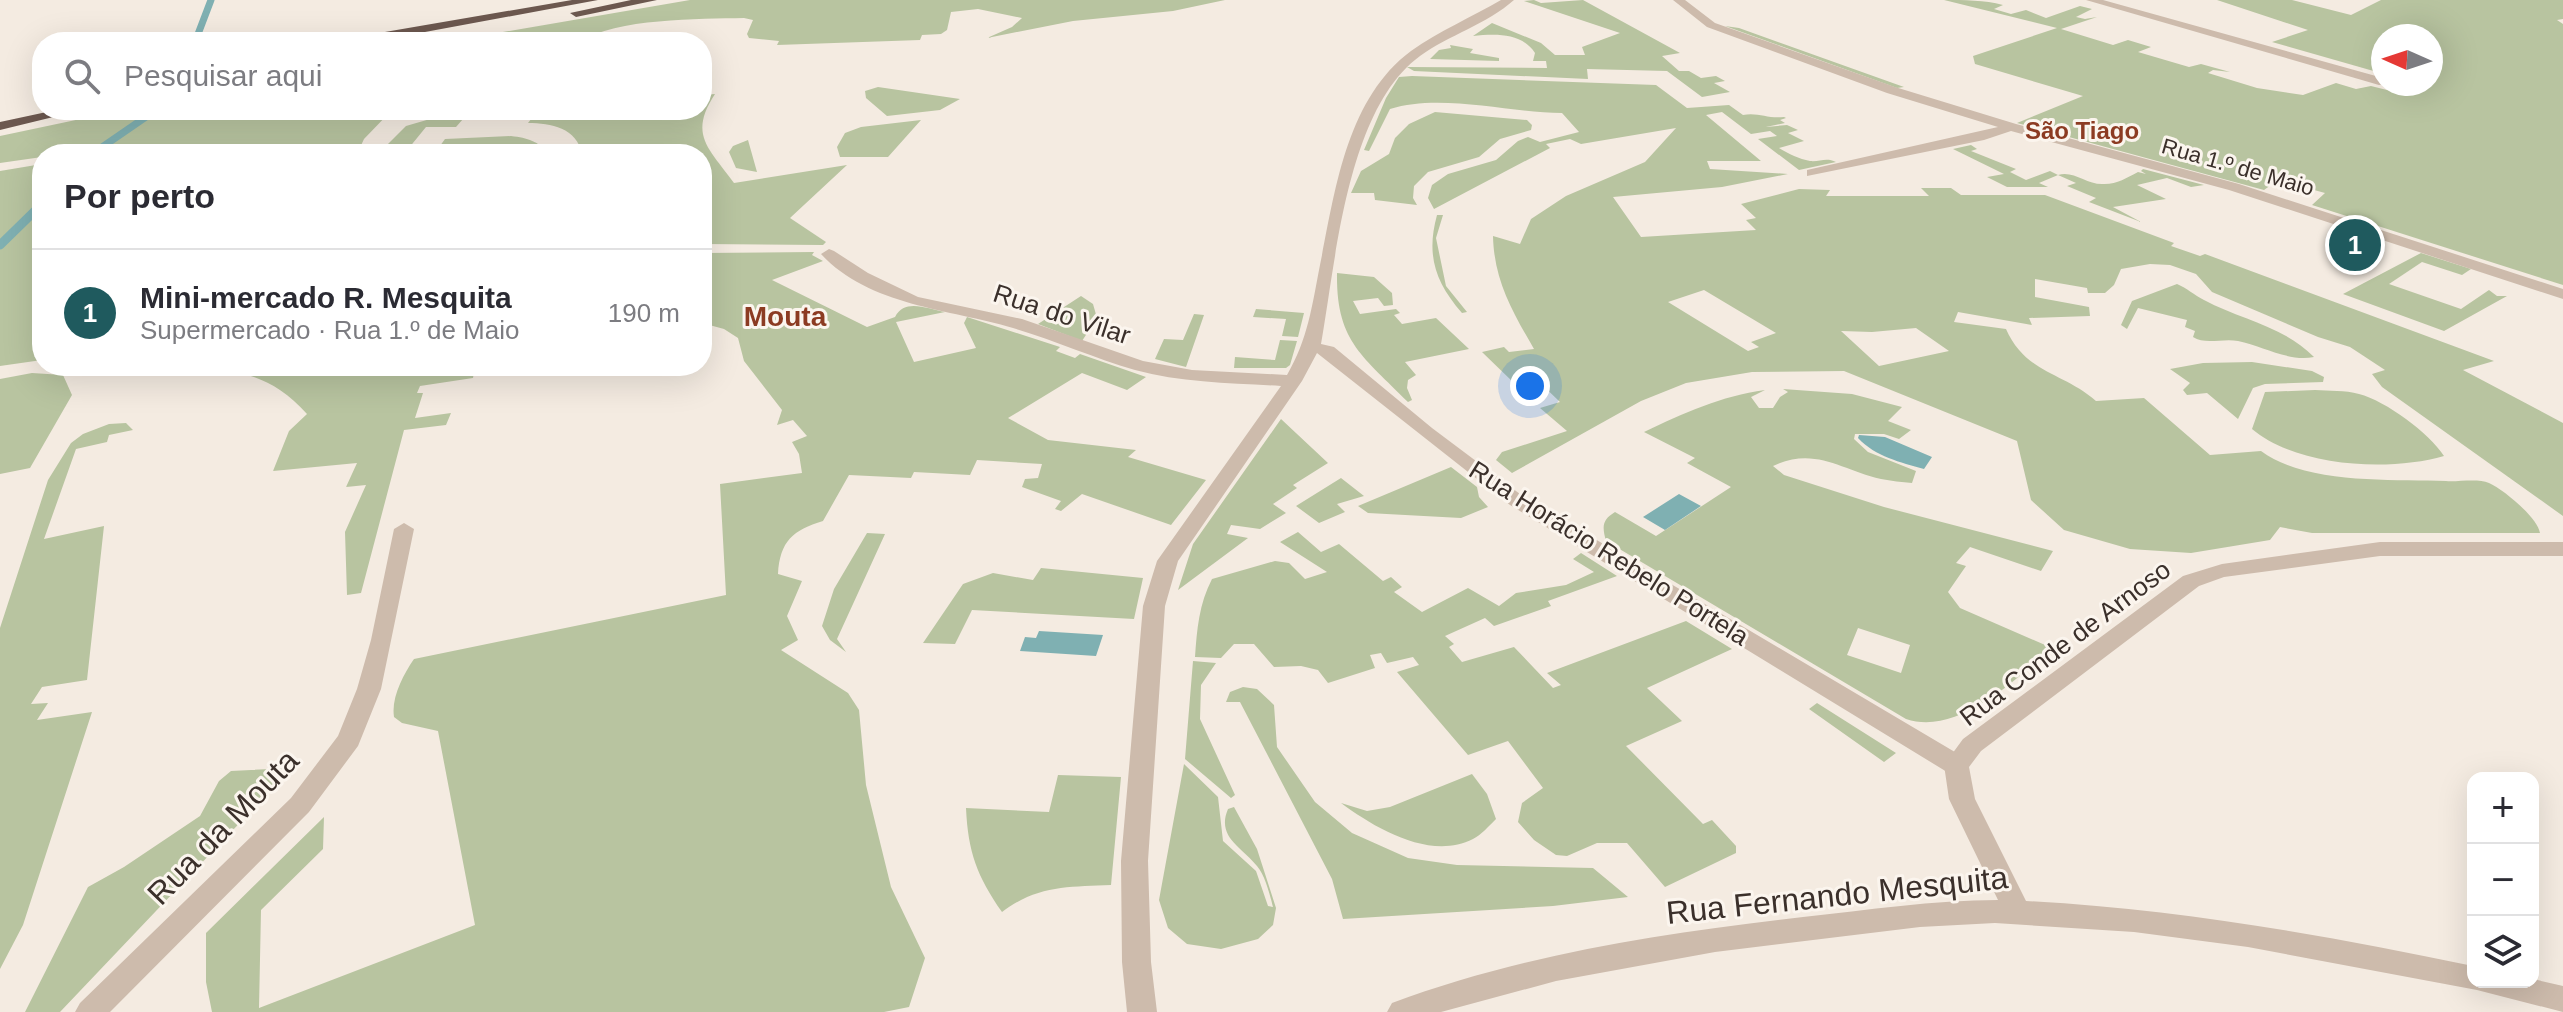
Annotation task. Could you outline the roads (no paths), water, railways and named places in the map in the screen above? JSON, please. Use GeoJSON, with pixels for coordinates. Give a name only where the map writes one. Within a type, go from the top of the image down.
{"type":"FeatureCollection","features":[{"type":"Feature","properties":{"kind":"highway"},"geometry":{"type":"LineString","coordinates":[[408,32],[592,0]]}},
{"type":"Feature","properties":{"kind":"highway"},"geometry":{"type":"LineString","coordinates":[[467,32],[651,0]]}},
{"type":"Feature","properties":{"kind":"highway"},"geometry":{"type":"LineString","coordinates":[[0,112],[32,105]]}},
{"type":"Feature","properties":{"kind":"highway"},"geometry":{"type":"LineString","coordinates":[[0,126],[32,119]]}},
{"type":"Feature","properties":{"kind":"street"},"geometry":{"type":"LineString","coordinates":[[1142,1012],[1134,956],[1134,889],[1154,606],[1168,561],[1293,381],[1312,347],[1347,167],[1371,108],[1386,82],[1415,54],[1509,0]]}},
{"type":"Feature","properties":{"kind":"street","name":"Rua 1.º de Maio"},"geometry":{"type":"LineString","coordinates":[[1678,0],[1711,25],[1891,90],[2011,127],[2234,187],[2563,294]]}},
{"type":"Feature","properties":{"kind":"street"},"geometry":{"type":"LineString","coordinates":[[2091,0],[2371,77]]}},
{"type":"Feature","properties":{"kind":"street"},"geometry":{"type":"LineString","coordinates":[[2350,84],[2371,80]]}},
{"type":"Feature","properties":{"kind":"street"},"geometry":{"type":"LineString","coordinates":[[1812,173],[1984,136],[2011,127]]}},
{"type":"Feature","properties":{"kind":"street","name":"Rua do Vilar"},"geometry":{"type":"LineString","coordinates":[[829,254],[875,284],[913,301],[1016,323],[1140,366],[1192,375],[1293,381]]}},
{"type":"Feature","properties":{"kind":"street","name":"Rua Horácio Rebelo Portela"},"geometry":{"type":"LineString","coordinates":[[1312,347],[1328,351],[1425,432],[1517,501],[1956,765]]}},
{"type":"Feature","properties":{"kind":"street","name":"Rua da Mouta"},"geometry":{"type":"LineString","coordinates":[[90,1012],[300,805],[349,740],[369,689],[393,593],[404,529]]}},
{"type":"Feature","properties":{"kind":"street","name":"Rua Conde de Arnoso"},"geometry":{"type":"LineString","coordinates":[[2017,911],[1962,799],[1955,776],[1956,765],[1972,745],[2165,598],[2191,581],[2222,571],[2380,549],[2563,549]]}},
{"type":"Feature","properties":{"kind":"street","name":"Rua Fernando Mesquita"},"geometry":{"type":"LineString","coordinates":[[1402,1012],[1445,996],[1640,951],[1894,918],[2017,911],[2154,923],[2275,941],[2467,978]]}},
{"type":"Feature","properties":{"kind":"street"},"geometry":{"type":"LineString","coordinates":[[2514,988],[2563,999]]}},
{"type":"Feature","properties":{"kind":"water"},"geometry":{"type":"Polygon","coordinates":[[[1859,435],[1885,437],[1932,457],[1924,469],[1906,464],[1873,450],[1858,438],[1859,435]]]}},
{"type":"Feature","properties":{"kind":"water"},"geometry":{"type":"Polygon","coordinates":[[[1679,494],[1701,506],[1665,530],[1643,517],[1679,494]]]}},
{"type":"Feature","properties":{"kind":"water"},"geometry":{"type":"Polygon","coordinates":[[[1039,631],[1103,635],[1096,656],[1020,651],[1025,637],[1036,638],[1039,631]]]}},
{"type":"Feature","properties":{"kind":"waterway"},"geometry":{"type":"LineString","coordinates":[[199,32],[211,0]]}},
{"type":"Feature","properties":{"kind":"waterway"},"geometry":{"type":"LineString","coordinates":[[107,144],[141,120]]}},
{"type":"Feature","properties":{"kind":"waterway"},"geometry":{"type":"LineString","coordinates":[[0,245],[32,214]]}},
{"type":"Feature","properties":{"kind":"place","name":"Mini-mercado R. Mesquita"},"geometry":{"type":"Point","coordinates":[2355,245]}},
{"type":"Feature","properties":{"kind":"district","name":"São Tiago"},"geometry":{"type":"Point","coordinates":[2082,130]}},
{"type":"Feature","properties":{"kind":"district","name":"Mouta"},"geometry":{"type":"Point","coordinates":[785,316]}}]}
